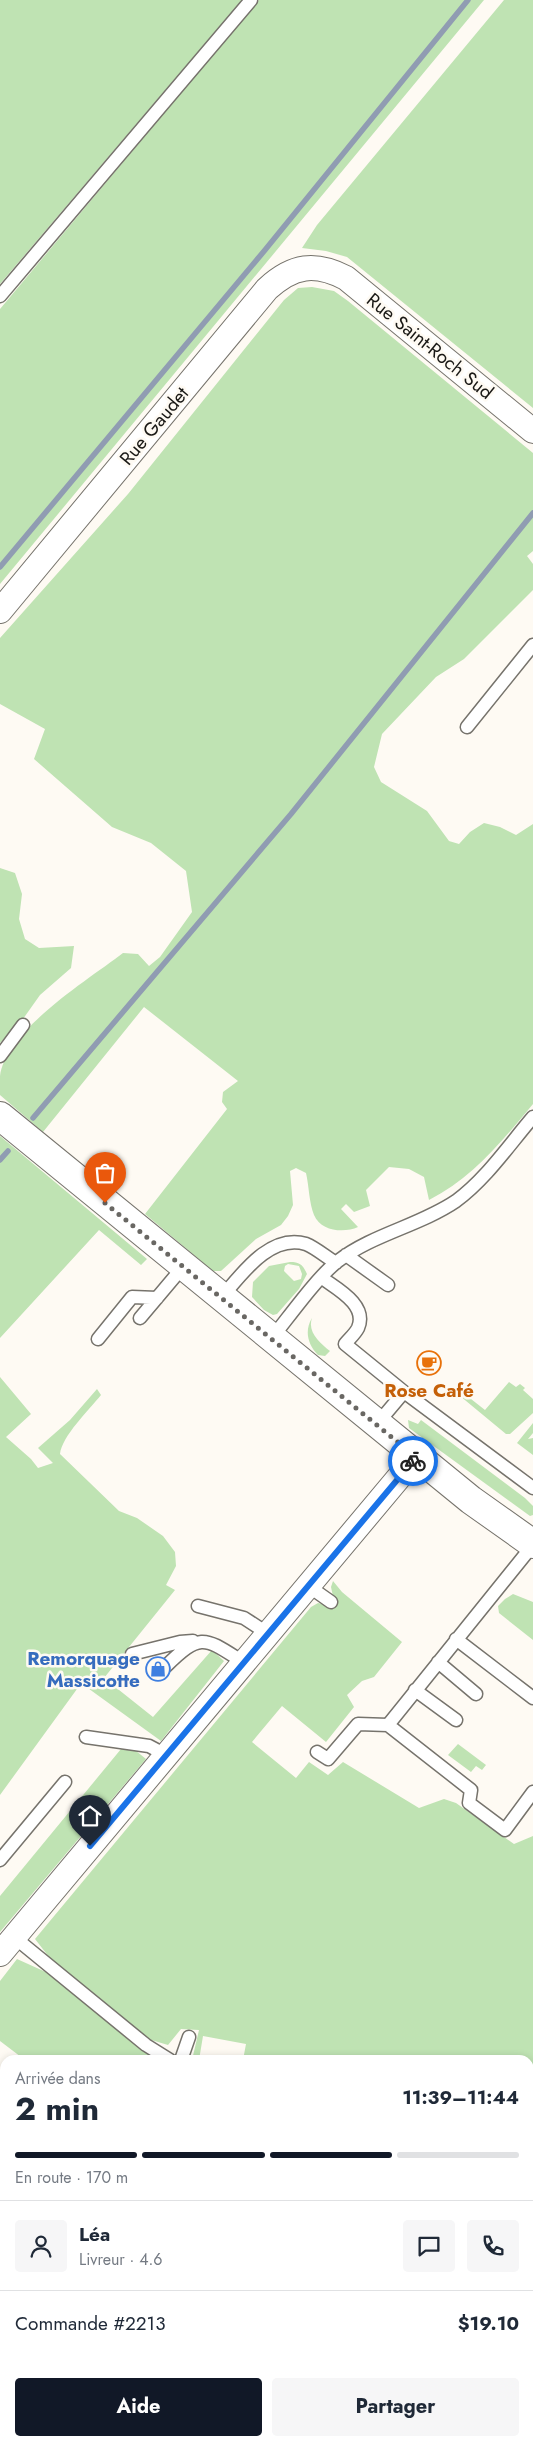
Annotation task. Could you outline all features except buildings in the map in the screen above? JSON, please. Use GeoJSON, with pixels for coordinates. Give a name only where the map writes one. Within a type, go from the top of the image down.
{"type":"FeatureCollection","features":[{"type":"Feature","properties":{"kind":"main road"},"geometry":{"type":"LineString","coordinates":[[0,1116],[531,1551]]}},
{"type":"Feature","properties":{"kind":"street","name":"Rue Gaudet"},"geometry":{"type":"LineString","coordinates":[[0,611],[267,289],[292,271],[303,268],[323,269]]}},
{"type":"Feature","properties":{"kind":"street","name":"Rue Saint-Roch Sud"},"geometry":{"type":"LineString","coordinates":[[323,269],[335,273],[355,285],[533,431]]}},
{"type":"Feature","properties":{"kind":"street"},"geometry":{"type":"LineString","coordinates":[[7,1945],[242,1662],[416,1457]]}},
{"type":"Feature","properties":{"kind":"lane"},"geometry":{"type":"LineString","coordinates":[[0,296],[251,0]]}},
{"type":"Feature","properties":{"kind":"lane"},"geometry":{"type":"LineString","coordinates":[[467,727],[533,646]]}},
{"type":"Feature","properties":{"kind":"lane"},"geometry":{"type":"LineString","coordinates":[[0,1056],[23,1025]]}},
{"type":"Feature","properties":{"kind":"lane"},"geometry":{"type":"LineString","coordinates":[[272,1339],[322,1278],[341,1259],[365,1244],[428,1216],[456,1200],[485,1173],[533,1117]]}},
{"type":"Feature","properties":{"kind":"lane"},"geometry":{"type":"LineString","coordinates":[[221,1298],[265,1252],[278,1245],[292,1243],[308,1245],[341,1259],[388,1285]]}},
{"type":"Feature","properties":{"kind":"lane"},"geometry":{"type":"LineString","coordinates":[[140,1318],[183,1267]]}},
{"type":"Feature","properties":{"kind":"lane"},"geometry":{"type":"LineString","coordinates":[[322,1278],[348,1297],[356,1305],[359,1312],[357,1329],[345,1344],[404,1392],[533,1488]]}},
{"type":"Feature","properties":{"kind":"lane"},"geometry":{"type":"LineString","coordinates":[[98,1339],[132,1297],[157,1298]]}},
{"type":"Feature","properties":{"kind":"lane"},"geometry":{"type":"LineString","coordinates":[[376,1424],[404,1392]]}},
{"type":"Feature","properties":{"kind":"lane"},"geometry":{"type":"LineString","coordinates":[[388,1725],[456,1639],[531,1551]]}},
{"type":"Feature","properties":{"kind":"lane"},"geometry":{"type":"LineString","coordinates":[[307,1585],[331,1602]]}},
{"type":"Feature","properties":{"kind":"lane"},"geometry":{"type":"LineString","coordinates":[[198,1606],[211,1611],[234,1614],[244,1618],[267,1633]]}},
{"type":"Feature","properties":{"kind":"lane"},"geometry":{"type":"LineString","coordinates":[[456,1639],[533,1698]]}},
{"type":"Feature","properties":{"kind":"lane"},"geometry":{"type":"LineString","coordinates":[[166,1666],[185,1648],[200,1641]]}},
{"type":"Feature","properties":{"kind":"lane"},"geometry":{"type":"LineString","coordinates":[[132,1654],[180,1642],[200,1641],[212,1643],[242,1662]]}},
{"type":"Feature","properties":{"kind":"lane"},"geometry":{"type":"LineString","coordinates":[[438,1662],[476,1694]]}},
{"type":"Feature","properties":{"kind":"lane"},"geometry":{"type":"LineString","coordinates":[[415,1690],[456,1720]]}},
{"type":"Feature","properties":{"kind":"lane"},"geometry":{"type":"LineString","coordinates":[[318,1752],[328,1759],[358,1724],[388,1725],[471,1790],[469,1803],[504,1830],[533,1792]]}},
{"type":"Feature","properties":{"kind":"lane"},"geometry":{"type":"LineString","coordinates":[[86,1737],[149,1746],[166,1754]]}},
{"type":"Feature","properties":{"kind":"lane"},"geometry":{"type":"LineString","coordinates":[[0,1860],[65,1782]]}},
{"type":"Feature","properties":{"kind":"lane"},"geometry":{"type":"LineString","coordinates":[[7,1945],[162,2055]]}},
{"type":"Feature","properties":{"kind":"lane"},"geometry":{"type":"LineString","coordinates":[[182,2055],[188,2036]]}},
{"type":"Feature","properties":{"kind":"green space"},"geometry":{"type":"Polygon","coordinates":[[[0,0],[242,0],[0,284],[0,0]]]}},
{"type":"Feature","properties":{"kind":"green space"},"geometry":{"type":"Polygon","coordinates":[[[259,0],[484,0],[0,584],[0,309],[259,0]]]}},
{"type":"Feature","properties":{"kind":"green space"},"geometry":{"type":"Polygon","coordinates":[[[504,0],[533,0],[533,408],[347,257],[326,251],[302,248],[317,225],[504,0]]]}},
{"type":"Feature","properties":{"kind":"green space"},"geometry":{"type":"Polygon","coordinates":[[[312,287],[334,291],[348,301],[533,453],[533,551],[527,556],[533,564],[533,590],[464,659],[436,677],[382,734],[374,767],[381,782],[427,811],[449,841],[459,844],[470,832],[484,823],[500,827],[516,835],[533,824],[533,1104],[498,1145],[473,1170],[445,1191],[429,1200],[424,1177],[409,1169],[389,1167],[366,1190],[370,1206],[354,1212],[346,1204],[341,1209],[358,1227],[353,1229],[334,1230],[317,1221],[311,1205],[306,1173],[296,1168],[290,1171],[293,1205],[288,1216],[281,1225],[256,1239],[221,1271],[213,1271],[145,1214],[227,1109],[222,1102],[223,1092],[238,1081],[144,1007],[43,1132],[0,1095],[0,1076],[6,1059],[17,1041],[32,1024],[70,992],[123,953],[138,954],[149,966],[160,957],[192,912],[186,871],[151,843],[112,827],[34,759],[45,729],[0,704],[0,638],[128,494],[284,300],[298,288],[312,287]]]}},
{"type":"Feature","properties":{"kind":"green space"},"geometry":{"type":"Polygon","coordinates":[[[0,868],[15,873],[22,894],[19,919],[25,939],[39,948],[74,946],[71,968],[40,995],[23,1019],[0,1043],[0,868]]]}},
{"type":"Feature","properties":{"kind":"green space"},"geometry":{"type":"Polygon","coordinates":[[[0,1136],[147,1259],[141,1265],[99,1230],[0,1338],[0,1136]]]}},
{"type":"Feature","properties":{"kind":"green space"},"geometry":{"type":"Polygon","coordinates":[[[290,1262],[299,1263],[307,1274],[299,1289],[277,1314],[273,1315],[264,1310],[252,1297],[253,1282],[269,1266],[290,1262]],[[288,1264],[285,1266],[284,1271],[294,1281],[301,1279],[302,1274],[299,1266],[288,1264]]]}},
{"type":"Feature","properties":{"kind":"green space"},"geometry":{"type":"Polygon","coordinates":[[[312,1318],[311,1328],[313,1332],[319,1341],[330,1351],[325,1356],[318,1355],[308,1338],[308,1328],[312,1318]]]}},
{"type":"Feature","properties":{"kind":"green space"},"geometry":{"type":"Polygon","coordinates":[[[0,1377],[31,1414],[6,1437],[31,1459],[38,1468],[53,1463],[38,1448],[70,1420],[97,1389],[101,1395],[71,1431],[60,1454],[119,1511],[137,1518],[163,1536],[175,1552],[176,1566],[166,1585],[175,1590],[104,1678],[153,1717],[212,1650],[224,1661],[161,1741],[85,1686],[77,1689],[0,1795],[0,1377]]]}},
{"type":"Feature","properties":{"kind":"green space"},"geometry":{"type":"Polygon","coordinates":[[[509,1382],[516,1387],[520,1384],[525,1388],[523,1390],[533,1399],[533,1413],[510,1434],[506,1434],[454,1391],[457,1388],[485,1410],[509,1382]]]}},
{"type":"Feature","properties":{"kind":"green space"},"geometry":{"type":"Polygon","coordinates":[[[408,1420],[418,1424],[421,1420],[525,1498],[533,1506],[533,1515],[530,1516],[409,1428],[408,1420]]]}},
{"type":"Feature","properties":{"kind":"green space"},"geometry":{"type":"Polygon","coordinates":[[[533,1423],[533,1433],[528,1439],[533,1438],[533,1455],[517,1443],[533,1423]]]}},
{"type":"Feature","properties":{"kind":"green space"},"geometry":{"type":"Polygon","coordinates":[[[333,1581],[342,1592],[402,1642],[374,1677],[362,1681],[347,1695],[354,1707],[326,1742],[282,1706],[252,1742],[296,1778],[309,1762],[328,1775],[343,1762],[419,1808],[444,1799],[456,1803],[514,1844],[533,1836],[533,2055],[244,2055],[246,2044],[203,2036],[200,2055],[193,2055],[199,2030],[181,2029],[168,2045],[148,2039],[49,1957],[35,1939],[311,1607],[318,1603],[327,1605],[334,1601],[331,1587],[333,1581]]]}},
{"type":"Feature","properties":{"kind":"green space"},"geometry":{"type":"Polygon","coordinates":[[[513,1594],[533,1602],[533,1640],[499,1613],[498,1606],[513,1594]]]}},
{"type":"Feature","properties":{"kind":"green space"},"geometry":{"type":"Polygon","coordinates":[[[458,1744],[486,1765],[482,1770],[476,1766],[471,1772],[448,1755],[458,1744]]]}},
{"type":"Feature","properties":{"kind":"green space"},"geometry":{"type":"Polygon","coordinates":[[[130,1746],[146,1759],[0,1932],[0,1896],[121,1749],[130,1746]]]}},
{"type":"Feature","properties":{"kind":"green space"},"geometry":{"type":"Polygon","coordinates":[[[17,1959],[48,1973],[150,2055],[18,2055],[0,2041],[0,1981],[17,1959]]]}},
{"type":"Feature","properties":{"kind":"waterway"},"geometry":{"type":"LineString","coordinates":[[0,567],[265,250],[468,0]]}},
{"type":"Feature","properties":{"kind":"waterway"},"geometry":{"type":"LineString","coordinates":[[33,1118],[291,814],[533,513]]}},
{"type":"Feature","properties":{"kind":"waterway"},"geometry":{"type":"LineString","coordinates":[[0,1160],[8,1151]]}},
{"type":"Feature","properties":{"kind":"way so far"},"geometry":{"type":"LineString","coordinates":[[105,1203],[416,1457],[413,1461]]}},
{"type":"Feature","properties":{"kind":"place","name":"Rose Café"},"geometry":{"type":"Point","coordinates":[429,1363]}},
{"type":"Feature","properties":{"kind":"place","name":"Remorquage Massicotte"},"geometry":{"type":"Point","coordinates":[158,1669]}},
{"type":"Feature","properties":{"kind":"route"},"geometry":{"type":"LineString","coordinates":[[90,1846],[413,1461]]}}]}
